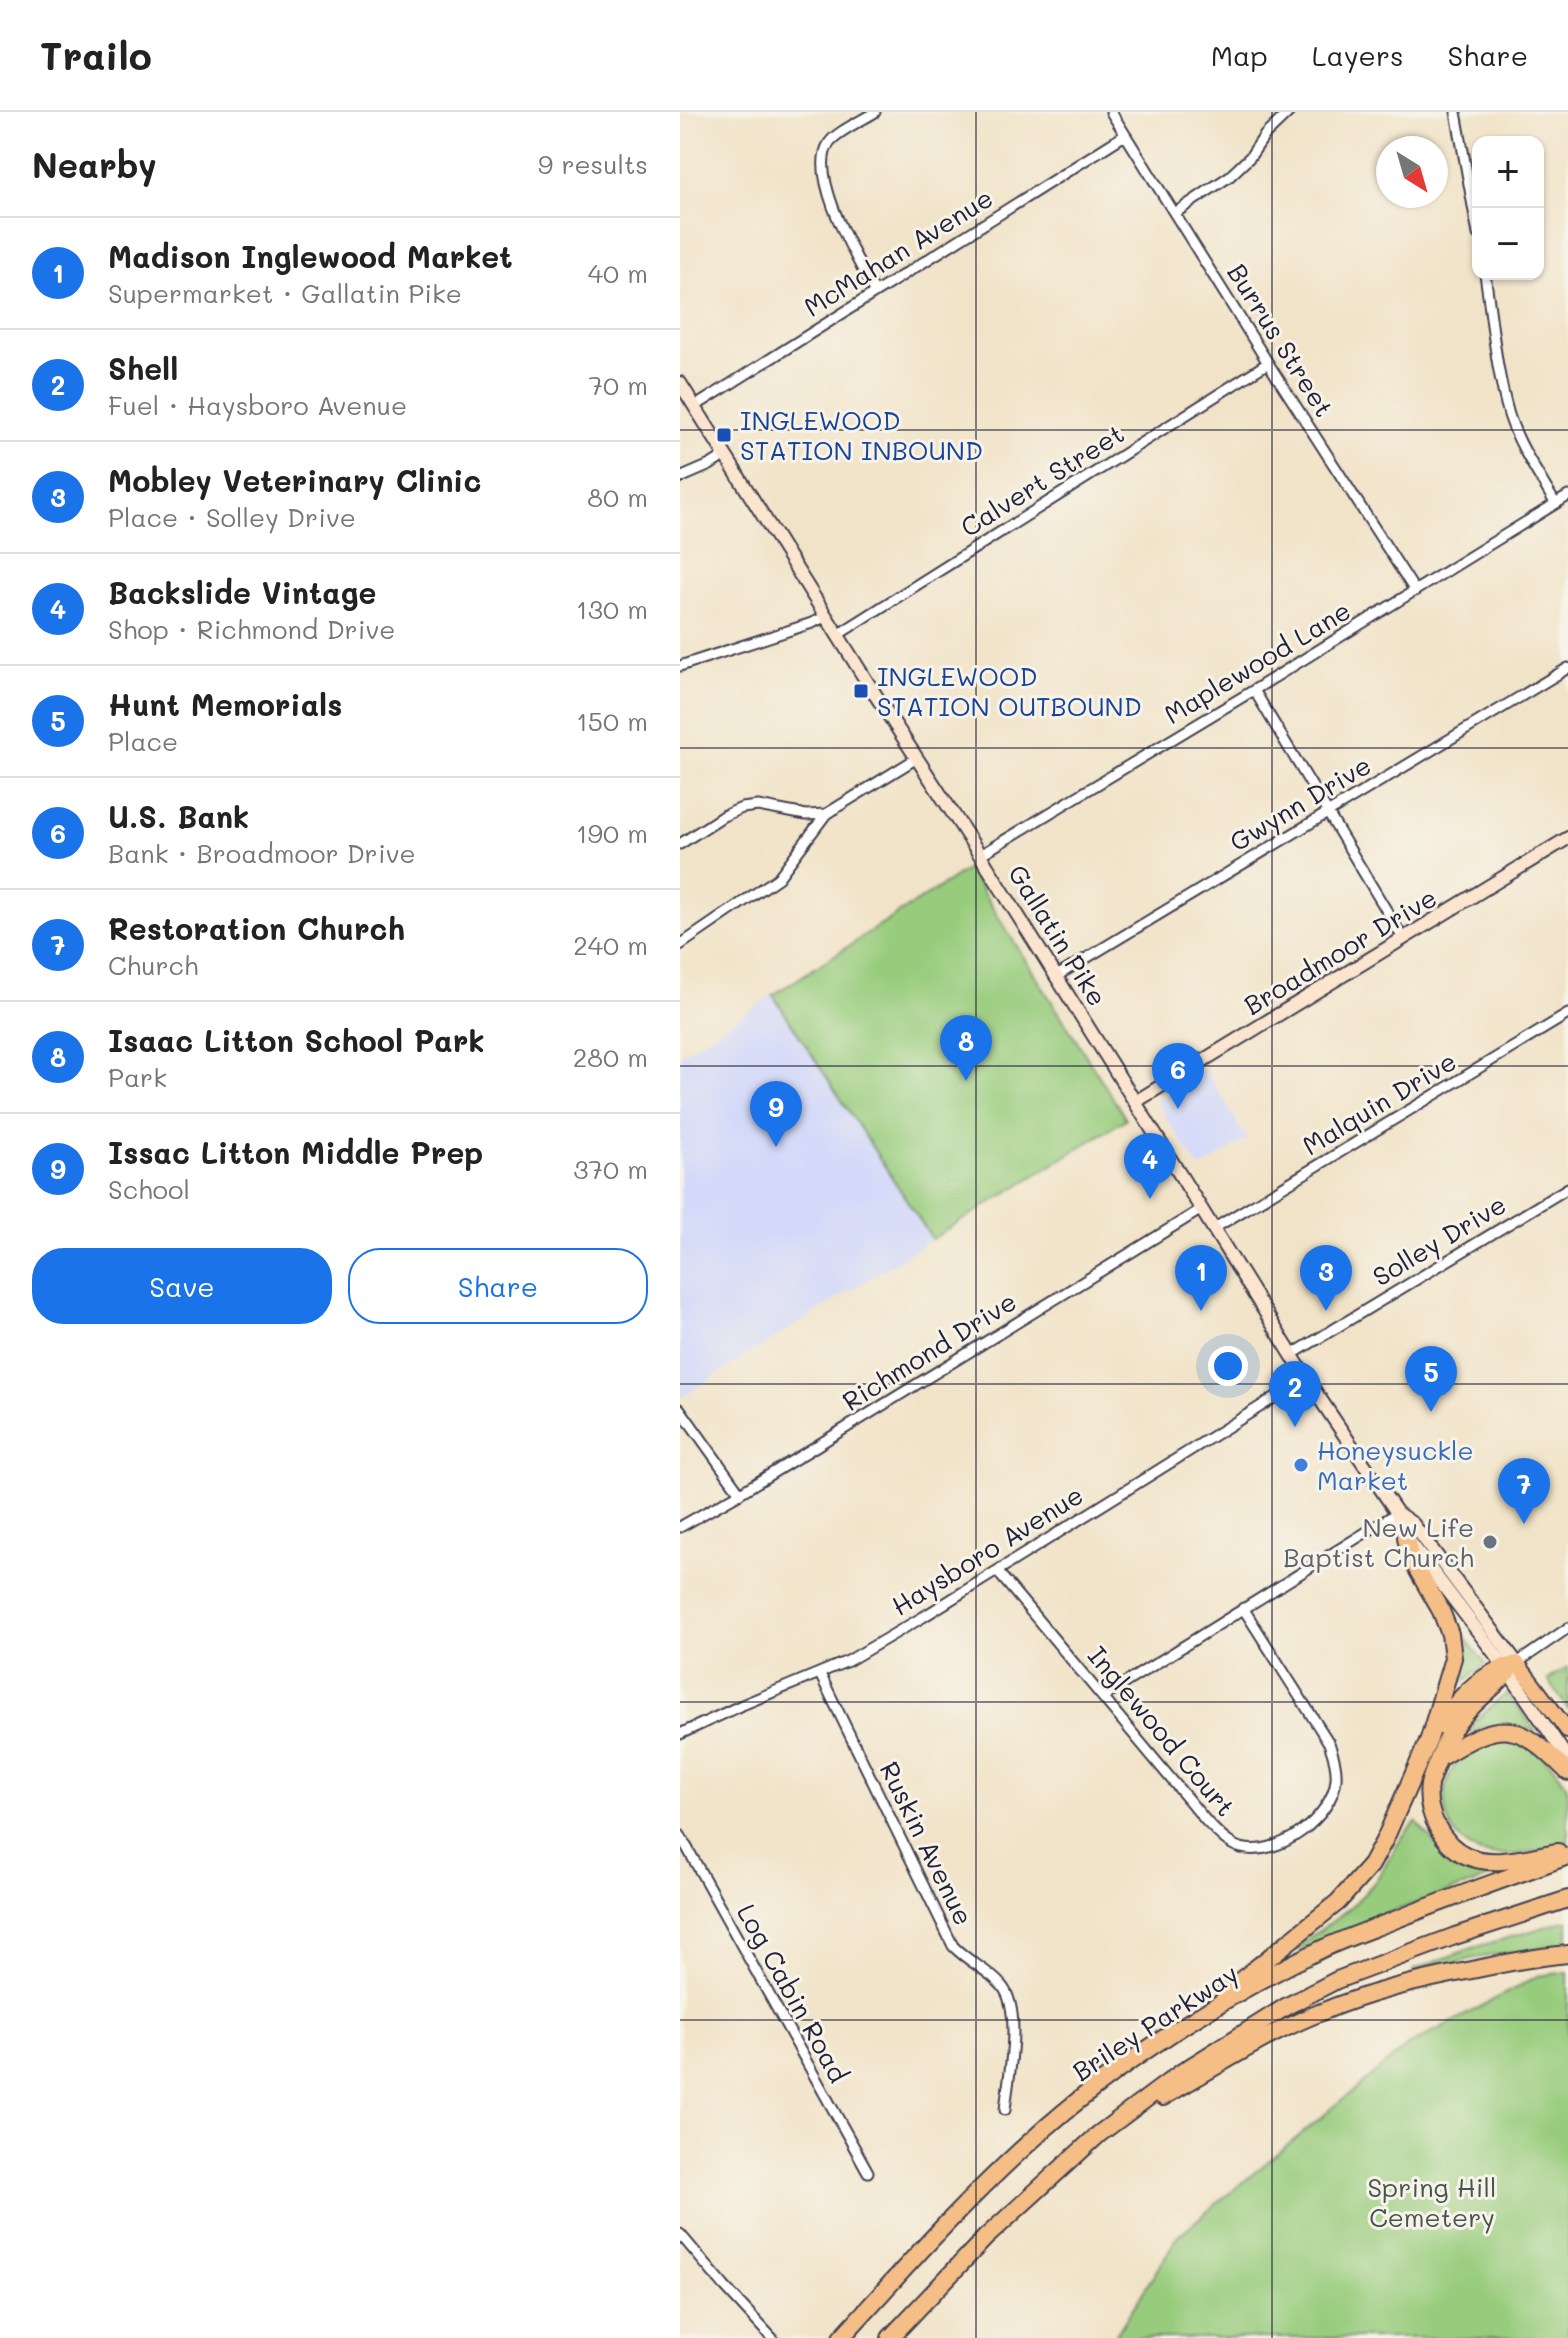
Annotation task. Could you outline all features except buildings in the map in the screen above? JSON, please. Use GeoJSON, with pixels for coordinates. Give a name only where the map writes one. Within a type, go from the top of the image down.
{"type":"FeatureCollection","features":[{"type":"Feature","properties":{"kind":"highway"},"geometry":{"type":"LineString","coordinates":[[1180,2029],[1338,1902],[1371,1865],[1385,1839],[1429,1739],[1453,1658],[1450,1634],[1441,1611],[1410,1557],[1406,1537]]}},
{"type":"Feature","properties":{"kind":"highway"},"geometry":{"type":"LineString","coordinates":[[1429,1739],[1455,1703],[1484,1676],[1510,1668]]}},
{"type":"Feature","properties":{"kind":"highway"},"geometry":{"type":"LineString","coordinates":[[1510,1668],[1463,1715],[1451,1732],[1429,1785],[1431,1813],[1445,1839],[1467,1856],[1495,1862],[1568,1853]]}},
{"type":"Feature","properties":{"kind":"highway"},"geometry":{"type":"LineString","coordinates":[[1441,1757],[1483,1733],[1499,1730],[1520,1733],[1540,1744],[1568,1772]]}},
{"type":"Feature","properties":{"kind":"highway","name":"Briley Parkway"},"geometry":{"type":"LineString","coordinates":[[841,2338],[977,2192],[1032,2140],[1091,2091],[1180,2029],[1271,1975],[1326,1947],[1568,1853]]}},
{"type":"Feature","properties":{"kind":"highway"},"geometry":{"type":"LineString","coordinates":[[890,2338],[985,2238],[1099,2134],[1182,2072],[1287,2006],[1337,1980],[1455,1936],[1568,1899]]}},
{"type":"Feature","properties":{"kind":"highway"},"geometry":{"type":"LineString","coordinates":[[1099,2134],[1253,2045],[1318,2013],[1426,1979],[1533,1957],[1568,1954]]}},
{"type":"Feature","properties":{"kind":"main road","name":"Gallatin Pike"},"geometry":{"type":"LineString","coordinates":[[680,383],[980,855],[1291,1355],[1397,1513],[1406,1537],[1510,1668],[1568,1731]]}},
{"type":"Feature","properties":{"kind":"main road","name":"Broadmoor Drive"},"geometry":{"type":"LineString","coordinates":[[1135,1102],[1568,838]]}},
{"type":"Feature","properties":{"kind":"main road","name":"Gallatin Pike"},"geometry":{"type":"LineString","coordinates":[[1397,1513],[1413,1524],[1568,1759]]}},
{"type":"Feature","properties":{"kind":"street"},"geometry":{"type":"LineString","coordinates":[[875,112],[831,140],[823,154],[825,189],[875,293]]}},
{"type":"Feature","properties":{"kind":"street","name":"Burrus Street"},"geometry":{"type":"LineString","coordinates":[[1111,112],[1415,591]]}},
{"type":"Feature","properties":{"kind":"street"},"geometry":{"type":"LineString","coordinates":[[1175,213],[1230,176],[1289,112]]}},
{"type":"Feature","properties":{"kind":"street"},"geometry":{"type":"LineString","coordinates":[[1456,112],[1473,208]]}},
{"type":"Feature","properties":{"kind":"street","name":"McMahan Avenue"},"geometry":{"type":"LineString","coordinates":[[694,407],[1125,135]]}},
{"type":"Feature","properties":{"kind":"street"},"geometry":{"type":"LineString","coordinates":[[1486,280],[1510,416],[1555,503]]}},
{"type":"Feature","properties":{"kind":"street","name":"Calvert Street"},"geometry":{"type":"LineString","coordinates":[[839,634],[1268,363]]}},
{"type":"Feature","properties":{"kind":"street"},"geometry":{"type":"LineString","coordinates":[[680,478],[726,455]]}},
{"type":"Feature","properties":{"kind":"street","name":"Maplewood Lane"},"geometry":{"type":"LineString","coordinates":[[980,855],[1568,496]]}},
{"type":"Feature","properties":{"kind":"street"},"geometry":{"type":"LineString","coordinates":[[680,666],[827,616]]}},
{"type":"Feature","properties":{"kind":"street","name":"Gwynn Drive"},"geometry":{"type":"LineString","coordinates":[[1055,977],[1568,668]]}},
{"type":"Feature","properties":{"kind":"street"},"geometry":{"type":"LineString","coordinates":[[1254,690],[1403,938]]}},
{"type":"Feature","properties":{"kind":"street"},"geometry":{"type":"LineString","coordinates":[[680,944],[778,878],[826,814],[917,758]]}},
{"type":"Feature","properties":{"kind":"street"},"geometry":{"type":"LineString","coordinates":[[680,844],[723,816],[742,808],[758,806],[806,815],[826,814]]}},
{"type":"Feature","properties":{"kind":"street","name":"Malquin Drive"},"geometry":{"type":"LineString","coordinates":[[1213,1229],[1568,1014]]}},
{"type":"Feature","properties":{"kind":"street","name":"Solley Drive"},"geometry":{"type":"LineString","coordinates":[[1291,1355],[1568,1188]]}},
{"type":"Feature","properties":{"kind":"street","name":"Richmond Drive"},"geometry":{"type":"LineString","coordinates":[[680,1527],[1200,1210]]}},
{"type":"Feature","properties":{"kind":"street","name":"Haysboro Avenue"},"geometry":{"type":"LineString","coordinates":[[680,1734],[848,1661],[1306,1378]]}},
{"type":"Feature","properties":{"kind":"street"},"geometry":{"type":"LineString","coordinates":[[680,1409],[740,1493]]}},
{"type":"Feature","properties":{"kind":"street"},"geometry":{"type":"LineString","coordinates":[[1104,1696],[1397,1513]]}},
{"type":"Feature","properties":{"kind":"street","name":"Inglewood Court"},"geometry":{"type":"LineString","coordinates":[[997,1571],[1222,1837],[1238,1847],[1256,1850],[1278,1845],[1293,1837],[1323,1812],[1332,1796],[1336,1763],[1329,1743],[1243,1608]]}},
{"type":"Feature","properties":{"kind":"street"},"geometry":{"type":"LineString","coordinates":[[1510,1668],[1568,1628]]}},
{"type":"Feature","properties":{"kind":"street","name":"Ruskin Avenue"},"geometry":{"type":"LineString","coordinates":[[820,1674],[953,1946],[1005,1989],[1013,2029],[1005,2110]]}},
{"type":"Feature","properties":{"kind":"street","name":"Log Cabin Road"},"geometry":{"type":"LineString","coordinates":[[680,1835],[868,2172]]}},
{"type":"Feature","properties":{"kind":"street"},"geometry":{"type":"LineString","coordinates":[[680,2234],[772,2338]]}},
{"type":"Feature","properties":{"kind":"shaded area"},"geometry":{"type":"Polygon","coordinates":[[[773,995],[932,1239],[682,1397],[680,1055],[773,995]]]}},
{"type":"Feature","properties":{"kind":"shaded area"},"geometry":{"type":"Polygon","coordinates":[[[1206,1070],[1247,1139],[1200,1169],[1155,1101],[1206,1070]]]}},
{"type":"Feature","properties":{"kind":"green space"},"geometry":{"type":"Polygon","coordinates":[[[968,869],[1126,1119],[932,1239],[773,995],[968,869]]]}},
{"type":"Feature","properties":{"kind":"green space"},"geometry":{"type":"Polygon","coordinates":[[[1460,1631],[1486,1664],[1454,1689],[1459,1665],[1460,1631]]]}},
{"type":"Feature","properties":{"kind":"green space"},"geometry":{"type":"Polygon","coordinates":[[[1568,1667],[1568,1709],[1548,1680],[1568,1667]]]}},
{"type":"Feature","properties":{"kind":"green space"},"geometry":{"type":"Polygon","coordinates":[[[1507,1693],[1536,1731],[1502,1725],[1468,1733],[1474,1722],[1507,1693]]]}},
{"type":"Feature","properties":{"kind":"green space"},"geometry":{"type":"Polygon","coordinates":[[[1502,1739],[1522,1744],[1540,1754],[1562,1778],[1567,1787],[1568,1845],[1521,1854],[1485,1854],[1463,1842],[1453,1831],[1444,1804],[1449,1776],[1471,1749],[1502,1739]]]}},
{"type":"Feature","properties":{"kind":"green space"},"geometry":{"type":"Polygon","coordinates":[[[1416,1822],[1442,1850],[1466,1866],[1507,1872],[1373,1918],[1297,1951],[1295,1947],[1336,1918],[1364,1893],[1416,1822]]]}},
{"type":"Feature","properties":{"kind":"green space"},"geometry":{"type":"Polygon","coordinates":[[[1568,1920],[1568,1944],[1475,1958],[1413,1973],[1413,1970],[1470,1949],[1568,1920]]]}},
{"type":"Feature","properties":{"kind":"green space","name":"Spring Hill Cemetery"},"geometry":{"type":"Polygon","coordinates":[[[1568,1972],[1568,2338],[1114,2338],[1179,2235],[1409,2045],[1538,1976],[1568,1972]]]}},
{"type":"Feature","properties":{"kind":"place","name":"INGLEWOOD STATION INBOUND"},"geometry":{"type":"Point","coordinates":[724,435]}},
{"type":"Feature","properties":{"kind":"place","name":"INGLEWOOD STATION OUTBOUND"},"geometry":{"type":"Point","coordinates":[861,691]}},
{"type":"Feature","properties":{"kind":"place","name":"Isaac Litton School Park"},"geometry":{"type":"Point","coordinates":[966,1081]}},
{"type":"Feature","properties":{"kind":"place","name":"U.S. Bank"},"geometry":{"type":"Point","coordinates":[1178,1109]}},
{"type":"Feature","properties":{"kind":"place","name":"Issac Litton Middle Prep"},"geometry":{"type":"Point","coordinates":[776,1147]}},
{"type":"Feature","properties":{"kind":"place","name":"Backslide Vintage"},"geometry":{"type":"Point","coordinates":[1150,1199]}},
{"type":"Feature","properties":{"kind":"place","name":"Madison Inglewood Market"},"geometry":{"type":"Point","coordinates":[1201,1311]}},
{"type":"Feature","properties":{"kind":"place","name":"Mobley Veterinary Clinic"},"geometry":{"type":"Point","coordinates":[1326,1311]}},
{"type":"Feature","properties":{"kind":"place","name":"Hunt Memorials"},"geometry":{"type":"Point","coordinates":[1431,1412]}},
{"type":"Feature","properties":{"kind":"place","name":"Shell"},"geometry":{"type":"Point","coordinates":[1295,1427]}},
{"type":"Feature","properties":{"kind":"place","name":"Honeysuckle Market"},"geometry":{"type":"Point","coordinates":[1301,1465]}},
{"type":"Feature","properties":{"kind":"place","name":"Restoration Church"},"geometry":{"type":"Point","coordinates":[1524,1524]}},
{"type":"Feature","properties":{"kind":"place","name":"New Life Baptist Church"},"geometry":{"type":"Point","coordinates":[1490,1542]}}]}
